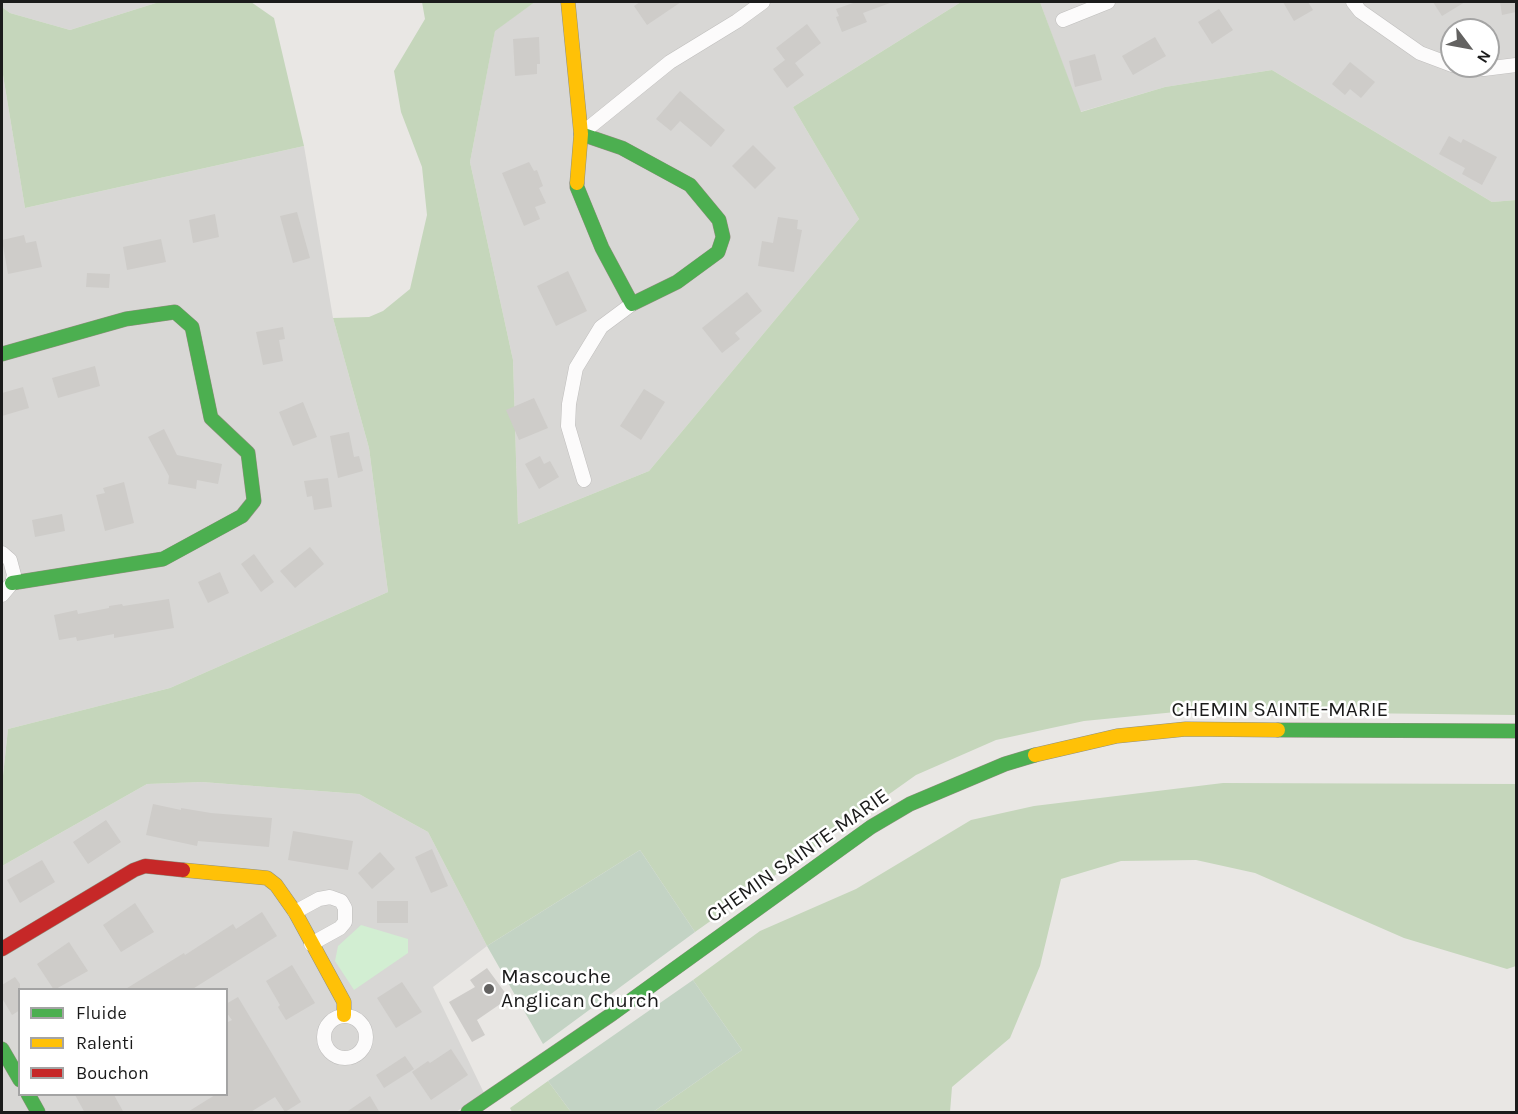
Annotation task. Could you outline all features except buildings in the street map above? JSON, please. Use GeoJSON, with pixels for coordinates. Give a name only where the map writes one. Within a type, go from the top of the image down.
{"type":"FeatureCollection","features":[{"type":"Feature","properties":{"kind":"street"},"geometry":{"type":"LineString","coordinates":[[568,2],[581,134],[578,186],[602,248],[632,304]]}},
{"type":"Feature","properties":{"kind":"street"},"geometry":{"type":"LineString","coordinates":[[581,134],[670,62],[737,21],[763,2]]}},
{"type":"Feature","properties":{"kind":"street"},"geometry":{"type":"LineString","coordinates":[[1063,20],[1108,2]]}},
{"type":"Feature","properties":{"kind":"street"},"geometry":{"type":"LineString","coordinates":[[1353,2],[1360,11],[1420,53],[1440,60]]}},
{"type":"Feature","properties":{"kind":"street"},"geometry":{"type":"LineString","coordinates":[[1500,67],[1516,65]]}},
{"type":"Feature","properties":{"kind":"street"},"geometry":{"type":"LineString","coordinates":[[581,134],[621,147],[690,185],[719,220],[723,237],[718,252],[677,282],[632,304],[601,327],[576,368],[569,404],[568,426],[584,480]]}},
{"type":"Feature","properties":{"kind":"street"},"geometry":{"type":"LineString","coordinates":[[2,354],[126,319],[175,312],[192,327],[211,418],[248,453],[254,501],[242,516],[163,559],[12,583]]}},
{"type":"Feature","properties":{"kind":"street"},"geometry":{"type":"LineString","coordinates":[[2,553],[10,560],[13,568],[12,583],[2,595]]}},
{"type":"Feature","properties":{"kind":"street","name":"CHEMIN SAINTE-MARIE"},"geometry":{"type":"LineString","coordinates":[[468,1113],[612,1014],[871,827],[910,804],[1005,764],[1065,747],[1117,736],[1186,729],[1516,731]]}},
{"type":"Feature","properties":{"kind":"street"},"geometry":{"type":"LineString","coordinates":[[2,949],[134,870],[145,866],[267,878],[276,885],[295,912],[344,1002],[344,1016]]}},
{"type":"Feature","properties":{"kind":"street"},"geometry":{"type":"LineString","coordinates":[[295,912],[319,899],[330,897],[341,900],[345,908],[345,921],[340,928],[311,944]]}},
{"type":"Feature","properties":{"kind":"street"},"geometry":{"type":"LineString","coordinates":[[2,1049],[18,1077]]}},
{"type":"Feature","properties":{"kind":"street"},"geometry":{"type":"LineString","coordinates":[[29,1096],[38,1113]]}},
{"type":"Feature","properties":{"kind":"shaded area"},"geometry":{"type":"Polygon","coordinates":[[[2,2],[159,2],[70,30],[10,13],[2,7],[2,2]]]}},
{"type":"Feature","properties":{"kind":"shaded area"},"geometry":{"type":"Polygon","coordinates":[[[535,2],[961,2],[793,107],[859,219],[649,471],[518,524],[513,360],[470,162],[495,30],[535,2]]]}},
{"type":"Feature","properties":{"kind":"shaded area"},"geometry":{"type":"Polygon","coordinates":[[[1040,2],[1516,2],[1516,200],[1492,202],[1272,70],[1165,87],[1080,112],[1040,2]]]}},
{"type":"Feature","properties":{"kind":"shaded area"},"geometry":{"type":"Polygon","coordinates":[[[2,69],[25,208],[304,146],[333,318],[369,448],[388,592],[170,688],[8,729],[2,785],[2,69]]]}},
{"type":"Feature","properties":{"kind":"shaded area"},"geometry":{"type":"Polygon","coordinates":[[[202,782],[359,794],[428,832],[487,946],[433,987],[484,1093],[456,1112],[2,1112],[2,866],[147,784],[202,782]]]}},
{"type":"Feature","properties":{"kind":"green space"},"geometry":{"type":"Polygon","coordinates":[[[159,2],[251,2],[274,18],[304,146],[25,208],[2,69],[2,7],[10,13],[70,30],[159,2]]]}},
{"type":"Feature","properties":{"kind":"green space"},"geometry":{"type":"Polygon","coordinates":[[[422,2],[535,2],[495,31],[470,162],[513,360],[518,524],[649,471],[859,219],[793,107],[961,2],[1040,2],[1081,112],[1165,87],[1272,70],[1492,202],[1516,200],[1516,715],[1186,711],[1084,721],[996,740],[916,775],[695,932],[640,850],[487,946],[428,832],[359,794],[202,782],[147,784],[2,866],[2,785],[8,729],[170,688],[388,592],[369,448],[333,318],[369,317],[383,311],[410,289],[427,215],[422,167],[401,112],[394,71],[425,19],[422,2]]]}},
{"type":"Feature","properties":{"kind":"green space"},"geometry":{"type":"Polygon","coordinates":[[[1223,783],[1516,784],[1516,966],[1507,969],[1404,938],[1255,873],[1196,860],[1121,861],[1061,879],[1040,966],[1010,1038],[952,1087],[950,1112],[653,1112],[742,1050],[693,980],[760,931],[856,889],[971,820],[1034,806],[1223,783]]]}},
{"type":"Feature","properties":{"kind":"green space"},"geometry":{"type":"Polygon","coordinates":[[[640,850],[695,932],[543,1044],[487,946],[640,850]]]}},
{"type":"Feature","properties":{"kind":"green space"},"geometry":{"type":"Polygon","coordinates":[[[361,925],[408,939],[408,953],[354,990],[335,961],[338,946],[361,925]]]}},
{"type":"Feature","properties":{"kind":"green space"},"geometry":{"type":"Polygon","coordinates":[[[693,980],[742,1050],[653,1112],[571,1112],[548,1081],[693,980]]]}},
{"type":"Feature","properties":{"kind":"green space"},"geometry":{"type":"Polygon","coordinates":[[[548,1081],[571,1112],[512,1112],[510,1108],[548,1081]]]}},
{"type":"Feature","properties":{"kind":"traffic: fast"},"geometry":{"type":"LineString","coordinates":[[577,183],[602,248],[632,304],[677,282],[718,252],[723,237],[719,220],[690,185],[622,148],[581,134]]}},
{"type":"Feature","properties":{"kind":"traffic: fast"},"geometry":{"type":"LineString","coordinates":[[2,354],[126,319],[175,312],[192,327],[211,418],[248,453],[254,501],[242,516],[163,559],[12,583]]}},
{"type":"Feature","properties":{"kind":"traffic: fast"},"geometry":{"type":"LineString","coordinates":[[1278,730],[1516,731]]}},
{"type":"Feature","properties":{"kind":"traffic: fast"},"geometry":{"type":"LineString","coordinates":[[468,1112],[612,1014],[871,827],[910,804],[1005,764],[1035,755]]}},
{"type":"Feature","properties":{"kind":"traffic: fast"},"geometry":{"type":"LineString","coordinates":[[2,1049],[18,1077]]}},
{"type":"Feature","properties":{"kind":"traffic: fast"},"geometry":{"type":"LineString","coordinates":[[29,1096],[38,1112]]}},
{"type":"Feature","properties":{"kind":"traffic: slow"},"geometry":{"type":"LineString","coordinates":[[568,2],[581,134],[577,183]]}},
{"type":"Feature","properties":{"kind":"traffic: slow"},"geometry":{"type":"LineString","coordinates":[[1035,755],[1117,736],[1186,729],[1278,730]]}},
{"type":"Feature","properties":{"kind":"traffic: slow"},"geometry":{"type":"LineString","coordinates":[[183,870],[267,878],[276,885],[295,912],[344,1002],[344,1015]]}},
{"type":"Feature","properties":{"kind":"traffic: jam"},"geometry":{"type":"LineString","coordinates":[[2,949],[134,870],[145,866],[183,870]]}},
{"type":"Feature","properties":{"kind":"place","name":"Mascouche Anglican Church"},"geometry":{"type":"Point","coordinates":[489,989]}}]}
